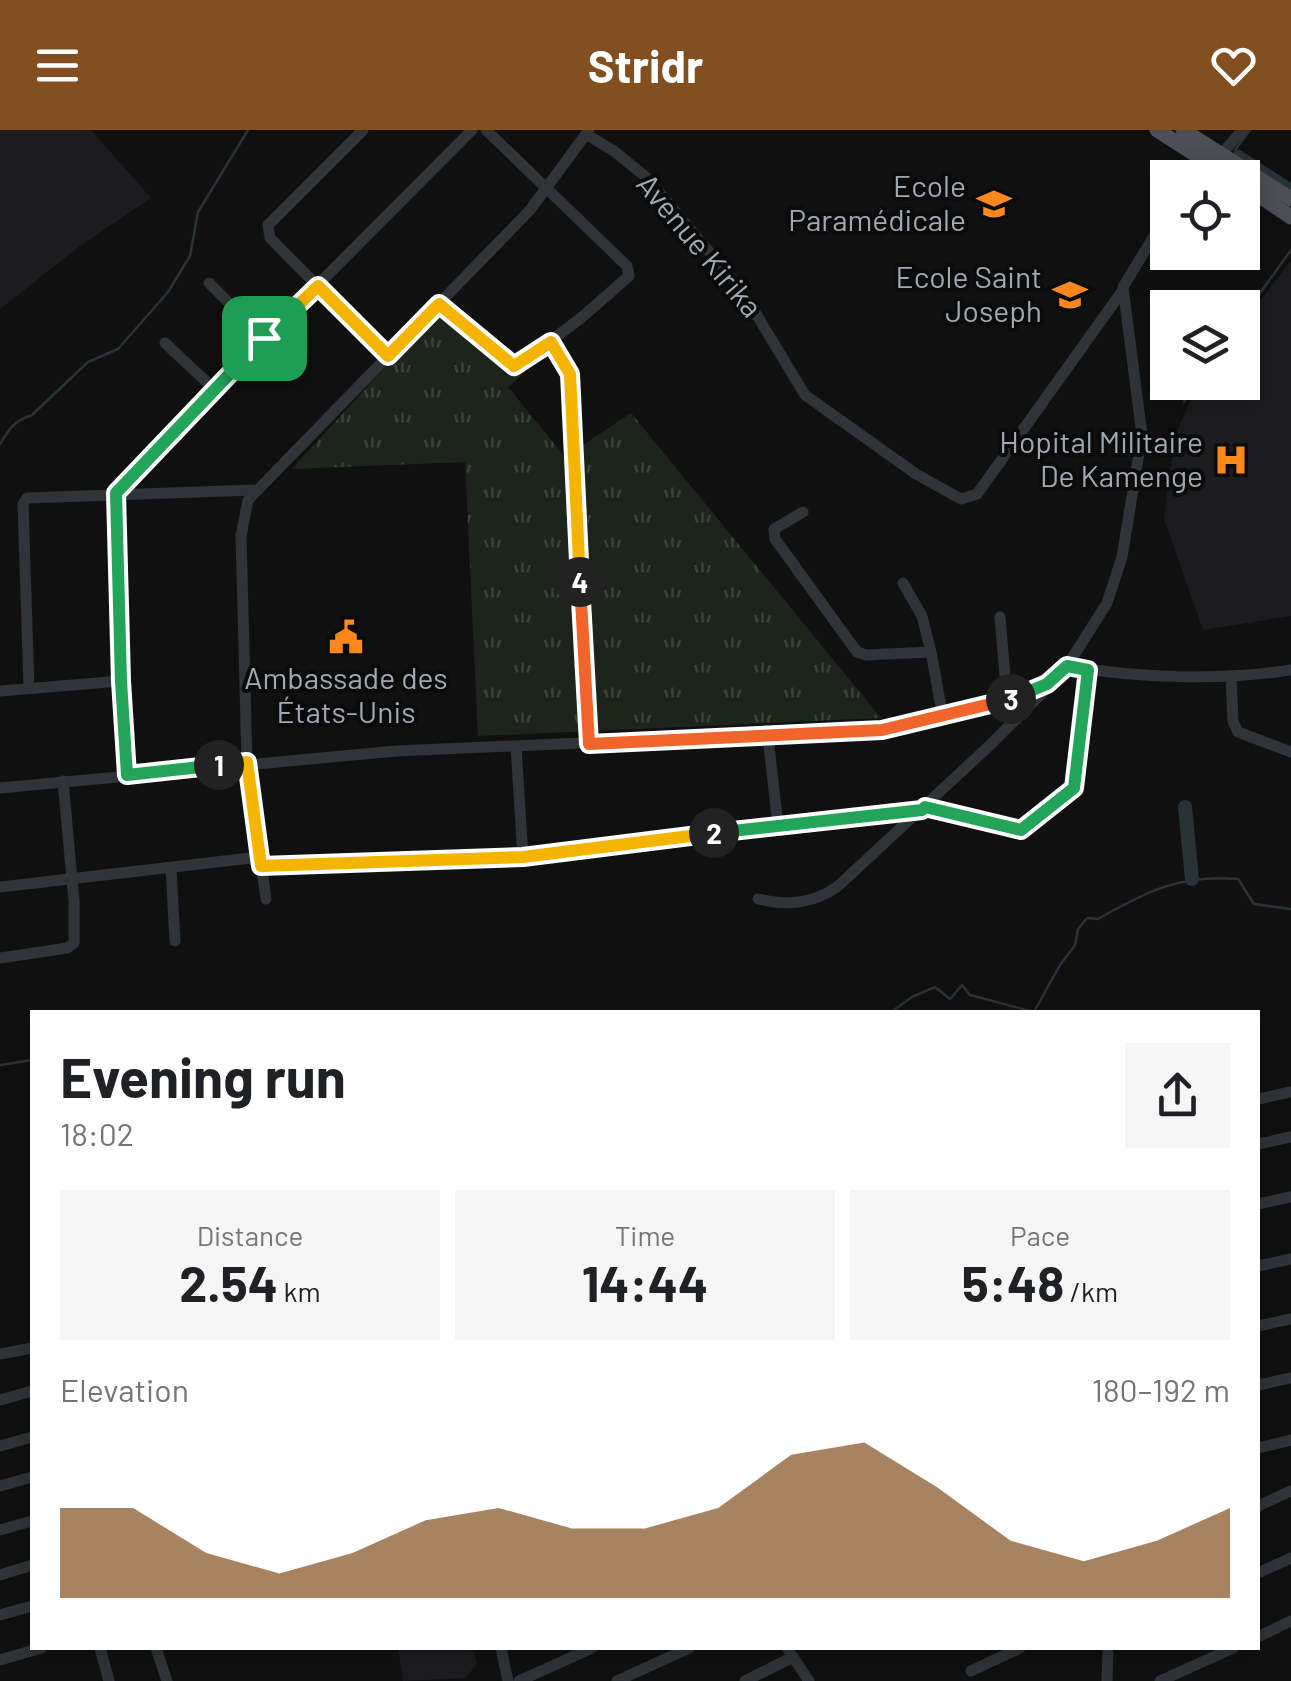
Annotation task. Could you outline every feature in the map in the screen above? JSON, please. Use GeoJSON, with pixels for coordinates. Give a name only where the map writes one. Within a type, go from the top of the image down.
{"type":"FeatureCollection","features":[{"type":"Feature","properties":{"kind":"main road"},"geometry":{"type":"LineString","coordinates":[[1157,130],[1217,160]]}},
{"type":"Feature","properties":{"kind":"main road"},"geometry":{"type":"LineString","coordinates":[[1183,130],[1217,160]]}},
{"type":"Feature","properties":{"kind":"main road"},"geometry":{"type":"LineString","coordinates":[[1260,189],[1290,210]]}},
{"type":"Feature","properties":{"kind":"main road"},"geometry":{"type":"LineString","coordinates":[[1260,194],[1290,210]]}},
{"type":"Feature","properties":{"kind":"street"},"geometry":{"type":"LineString","coordinates":[[363,130],[268,225],[267,232],[388,356]]}},
{"type":"Feature","properties":{"kind":"street"},"geometry":{"type":"LineString","coordinates":[[127,775],[116,493],[472,130]]}},
{"type":"Feature","properties":{"kind":"street"},"geometry":{"type":"LineString","coordinates":[[439,304],[514,366],[626,282],[630,272],[486,130]]}},
{"type":"Feature","properties":{"kind":"street"},"geometry":{"type":"LineString","coordinates":[[1217,160],[1243,130]]}},
{"type":"Feature","properties":{"kind":"street"},"geometry":{"type":"LineString","coordinates":[[266,899],[247,762],[242,536],[245,508],[254,490],[547,189],[588,132]]}},
{"type":"Feature","properties":{"kind":"street","name":"Avenue Kirika"},"geometry":{"type":"LineString","coordinates":[[588,132],[646,177],[744,292],[805,395],[916,474],[961,499],[977,494],[1123,289]]}},
{"type":"Feature","properties":{"kind":"street"},"geometry":{"type":"LineString","coordinates":[[758,899],[779,904],[822,897],[862,863],[923,809],[1056,678],[1111,596],[1136,480],[1142,418],[1123,289],[1124,281],[1150,241]]}},
{"type":"Feature","properties":{"kind":"street"},"geometry":{"type":"LineString","coordinates":[[209,283],[264,338]]}},
{"type":"Feature","properties":{"kind":"street"},"geometry":{"type":"LineString","coordinates":[[551,342],[570,374],[589,744]]}},
{"type":"Feature","properties":{"kind":"street"},"geometry":{"type":"LineString","coordinates":[[166,343],[214,389]]}},
{"type":"Feature","properties":{"kind":"street"},"geometry":{"type":"LineString","coordinates":[[30,688],[23,504],[27,498],[254,490]]}},
{"type":"Feature","properties":{"kind":"street"},"geometry":{"type":"LineString","coordinates":[[802,512],[778,524],[774,537],[854,650],[866,655],[932,652]]}},
{"type":"Feature","properties":{"kind":"street"},"geometry":{"type":"LineString","coordinates":[[903,583],[922,616],[943,718]]}},
{"type":"Feature","properties":{"kind":"street"},"geometry":{"type":"LineString","coordinates":[[1000,617],[1007,700],[1016,719]]}},
{"type":"Feature","properties":{"kind":"street"},"geometry":{"type":"LineString","coordinates":[[1067,666],[1131,674],[1231,676],[1291,670]]}},
{"type":"Feature","properties":{"kind":"street"},"geometry":{"type":"LineString","coordinates":[[0,887],[260,862],[523,857],[923,809],[1021,830],[1073,790],[1088,670]]}},
{"type":"Feature","properties":{"kind":"street"},"geometry":{"type":"LineString","coordinates":[[1231,676],[1233,722],[1238,732],[1291,752]]}},
{"type":"Feature","properties":{"kind":"street"},"geometry":{"type":"LineString","coordinates":[[0,788],[396,750],[882,730],[1007,700],[1056,678]]}},
{"type":"Feature","properties":{"kind":"street"},"geometry":{"type":"LineString","coordinates":[[0,691],[121,681]]}},
{"type":"Feature","properties":{"kind":"street"},"geometry":{"type":"LineString","coordinates":[[768,737],[778,826]]}},
{"type":"Feature","properties":{"kind":"street"},"geometry":{"type":"LineString","coordinates":[[516,746],[523,857]]}},
{"type":"Feature","properties":{"kind":"street"},"geometry":{"type":"LineString","coordinates":[[0,958],[67,948],[74,942],[63,781]]}},
{"type":"Feature","properties":{"kind":"street"},"geometry":{"type":"LineString","coordinates":[[171,869],[175,942]]}},
{"type":"Feature","properties":{"kind":"street"},"geometry":{"type":"LineString","coordinates":[[1260,1099],[1291,1092]]}},
{"type":"Feature","properties":{"kind":"street"},"geometry":{"type":"LineString","coordinates":[[1260,1144],[1291,1137]]}},
{"type":"Feature","properties":{"kind":"street"},"geometry":{"type":"LineString","coordinates":[[1260,1204],[1291,1197]]}},
{"type":"Feature","properties":{"kind":"street"},"geometry":{"type":"LineString","coordinates":[[1260,1266],[1291,1259]]}},
{"type":"Feature","properties":{"kind":"street"},"geometry":{"type":"LineString","coordinates":[[1260,1326],[1291,1319]]}},
{"type":"Feature","properties":{"kind":"street"},"geometry":{"type":"LineString","coordinates":[[0,1354],[30,1348]]}},
{"type":"Feature","properties":{"kind":"street"},"geometry":{"type":"LineString","coordinates":[[1260,1385],[1291,1378]]}},
{"type":"Feature","properties":{"kind":"street"},"geometry":{"type":"LineString","coordinates":[[0,1400],[30,1392]]}},
{"type":"Feature","properties":{"kind":"street"},"geometry":{"type":"LineString","coordinates":[[0,1446],[30,1438]]}},
{"type":"Feature","properties":{"kind":"street"},"geometry":{"type":"LineString","coordinates":[[1260,1448],[1291,1440]]}},
{"type":"Feature","properties":{"kind":"street"},"geometry":{"type":"LineString","coordinates":[[0,1486],[30,1478]]}},
{"type":"Feature","properties":{"kind":"street"},"geometry":{"type":"LineString","coordinates":[[1260,1505],[1291,1490]]}},
{"type":"Feature","properties":{"kind":"street"},"geometry":{"type":"LineString","coordinates":[[0,1530],[30,1521]]}},
{"type":"Feature","properties":{"kind":"street"},"geometry":{"type":"LineString","coordinates":[[1260,1573],[1291,1558]]}},
{"type":"Feature","properties":{"kind":"street"},"geometry":{"type":"LineString","coordinates":[[0,1574],[30,1566]]}},
{"type":"Feature","properties":{"kind":"street"},"geometry":{"type":"LineString","coordinates":[[0,1615],[30,1607]]}},
{"type":"Feature","properties":{"kind":"street"},"geometry":{"type":"LineString","coordinates":[[1260,1635],[1291,1621]]}},
{"type":"Feature","properties":{"kind":"street"},"geometry":{"type":"LineString","coordinates":[[0,1660],[33,1650]]}},
{"type":"Feature","properties":{"kind":"street"},"geometry":{"type":"LineString","coordinates":[[101,1650],[109,1681]]}},
{"type":"Feature","properties":{"kind":"street"},"geometry":{"type":"LineString","coordinates":[[157,1650],[167,1681]]}},
{"type":"Feature","properties":{"kind":"street"},"geometry":{"type":"LineString","coordinates":[[501,1650],[508,1681]]}},
{"type":"Feature","properties":{"kind":"street"},"geometry":{"type":"LineString","coordinates":[[519,1681],[588,1650]]}},
{"type":"Feature","properties":{"kind":"street"},"geometry":{"type":"LineString","coordinates":[[618,1681],[685,1650]]}},
{"type":"Feature","properties":{"kind":"street"},"geometry":{"type":"LineString","coordinates":[[972,1671],[1016,1650]]}},
{"type":"Feature","properties":{"kind":"street"},"geometry":{"type":"LineString","coordinates":[[1107,1681],[1108,1650]]}},
{"type":"Feature","properties":{"kind":"street"},"geometry":{"type":"LineString","coordinates":[[1160,1681],[1230,1650]]}},
{"type":"Feature","properties":{"kind":"street"},"geometry":{"type":"LineString","coordinates":[[745,1681],[790,1652],[808,1681]]}},
{"type":"Feature","properties":{"kind":"shaded area"},"geometry":{"type":"Polygon","coordinates":[[[0,130],[91,130],[151,198],[80,246],[0,309],[0,130]]]}},
{"type":"Feature","properties":{"kind":"shaded area","name":"Hopital Militaire De Kamenge"},"geometry":{"type":"Polygon","coordinates":[[[1291,261],[1291,616],[1203,630],[1164,519],[1175,434],[1192,400],[1260,400],[1260,300],[1291,261]]]}},
{"type":"Feature","properties":{"kind":"shaded area"},"geometry":{"type":"Polygon","coordinates":[[[398,1650],[474,1650],[477,1663],[466,1678],[403,1681],[398,1650]]]}},
{"type":"Feature","properties":{"kind":"green space"},"geometry":{"type":"Polygon","coordinates":[[[443,304],[525,372],[508,387],[565,457],[631,413],[881,718],[478,736],[465,462],[292,469],[443,304]]]}},
{"type":"Feature","properties":{"kind":"waterway"},"geometry":{"type":"LineString","coordinates":[[0,444],[13,426],[32,415],[88,362],[118,349],[168,292],[190,256],[198,212],[248,130]]}},
{"type":"Feature","properties":{"kind":"waterway"},"geometry":{"type":"LineString","coordinates":[[1235,150],[1250,130]]}},
{"type":"Feature","properties":{"kind":"waterway"},"geometry":{"type":"LineString","coordinates":[[1238,154],[1291,188]]}},
{"type":"Feature","properties":{"kind":"waterway"},"geometry":{"type":"LineString","coordinates":[[1260,293],[1291,250]]}},
{"type":"Feature","properties":{"kind":"waterway"},"geometry":{"type":"LineString","coordinates":[[1185,807],[1192,879]]}},
{"type":"Feature","properties":{"kind":"waterway"},"geometry":{"type":"LineString","coordinates":[[1035,1010],[1087,918],[1098,919],[1149,893],[1199,879],[1238,879],[1254,904],[1291,909]]}},
{"type":"Feature","properties":{"kind":"waterway"},"geometry":{"type":"LineString","coordinates":[[894,1010],[935,987],[950,999],[962,985],[970,995],[1026,1010]]}},
{"type":"Feature","properties":{"kind":"waterway"},"geometry":{"type":"LineString","coordinates":[[0,1065],[30,1060]]}},
{"type":"Feature","properties":{"kind":"place","name":"Ecole Paramédicale"},"geometry":{"type":"Point","coordinates":[994,204]}},
{"type":"Feature","properties":{"kind":"place","name":"Ecole Saint Joseph"},"geometry":{"type":"Point","coordinates":[1070,295]}},
{"type":"Feature","properties":{"kind":"place","name":"Hopital Militaire De Kamenge"},"geometry":{"type":"Point","coordinates":[1231,460]}},
{"type":"Feature","properties":{"kind":"place","name":"Ambassade des États-Unis"},"geometry":{"type":"Point","coordinates":[346,637]}},
{"type":"Feature","properties":{"kind":"route"},"geometry":{"type":"LineString","coordinates":[[318,286],[388,356],[439,304],[514,366],[551,342],[570,374],[589,744],[882,730],[943,718],[1032,692],[1067,666],[1088,670],[1074,788],[1018,831],[925,807],[523,857],[261,866],[247,762],[127,775],[116,493],[264,338],[318,286]]}}]}
